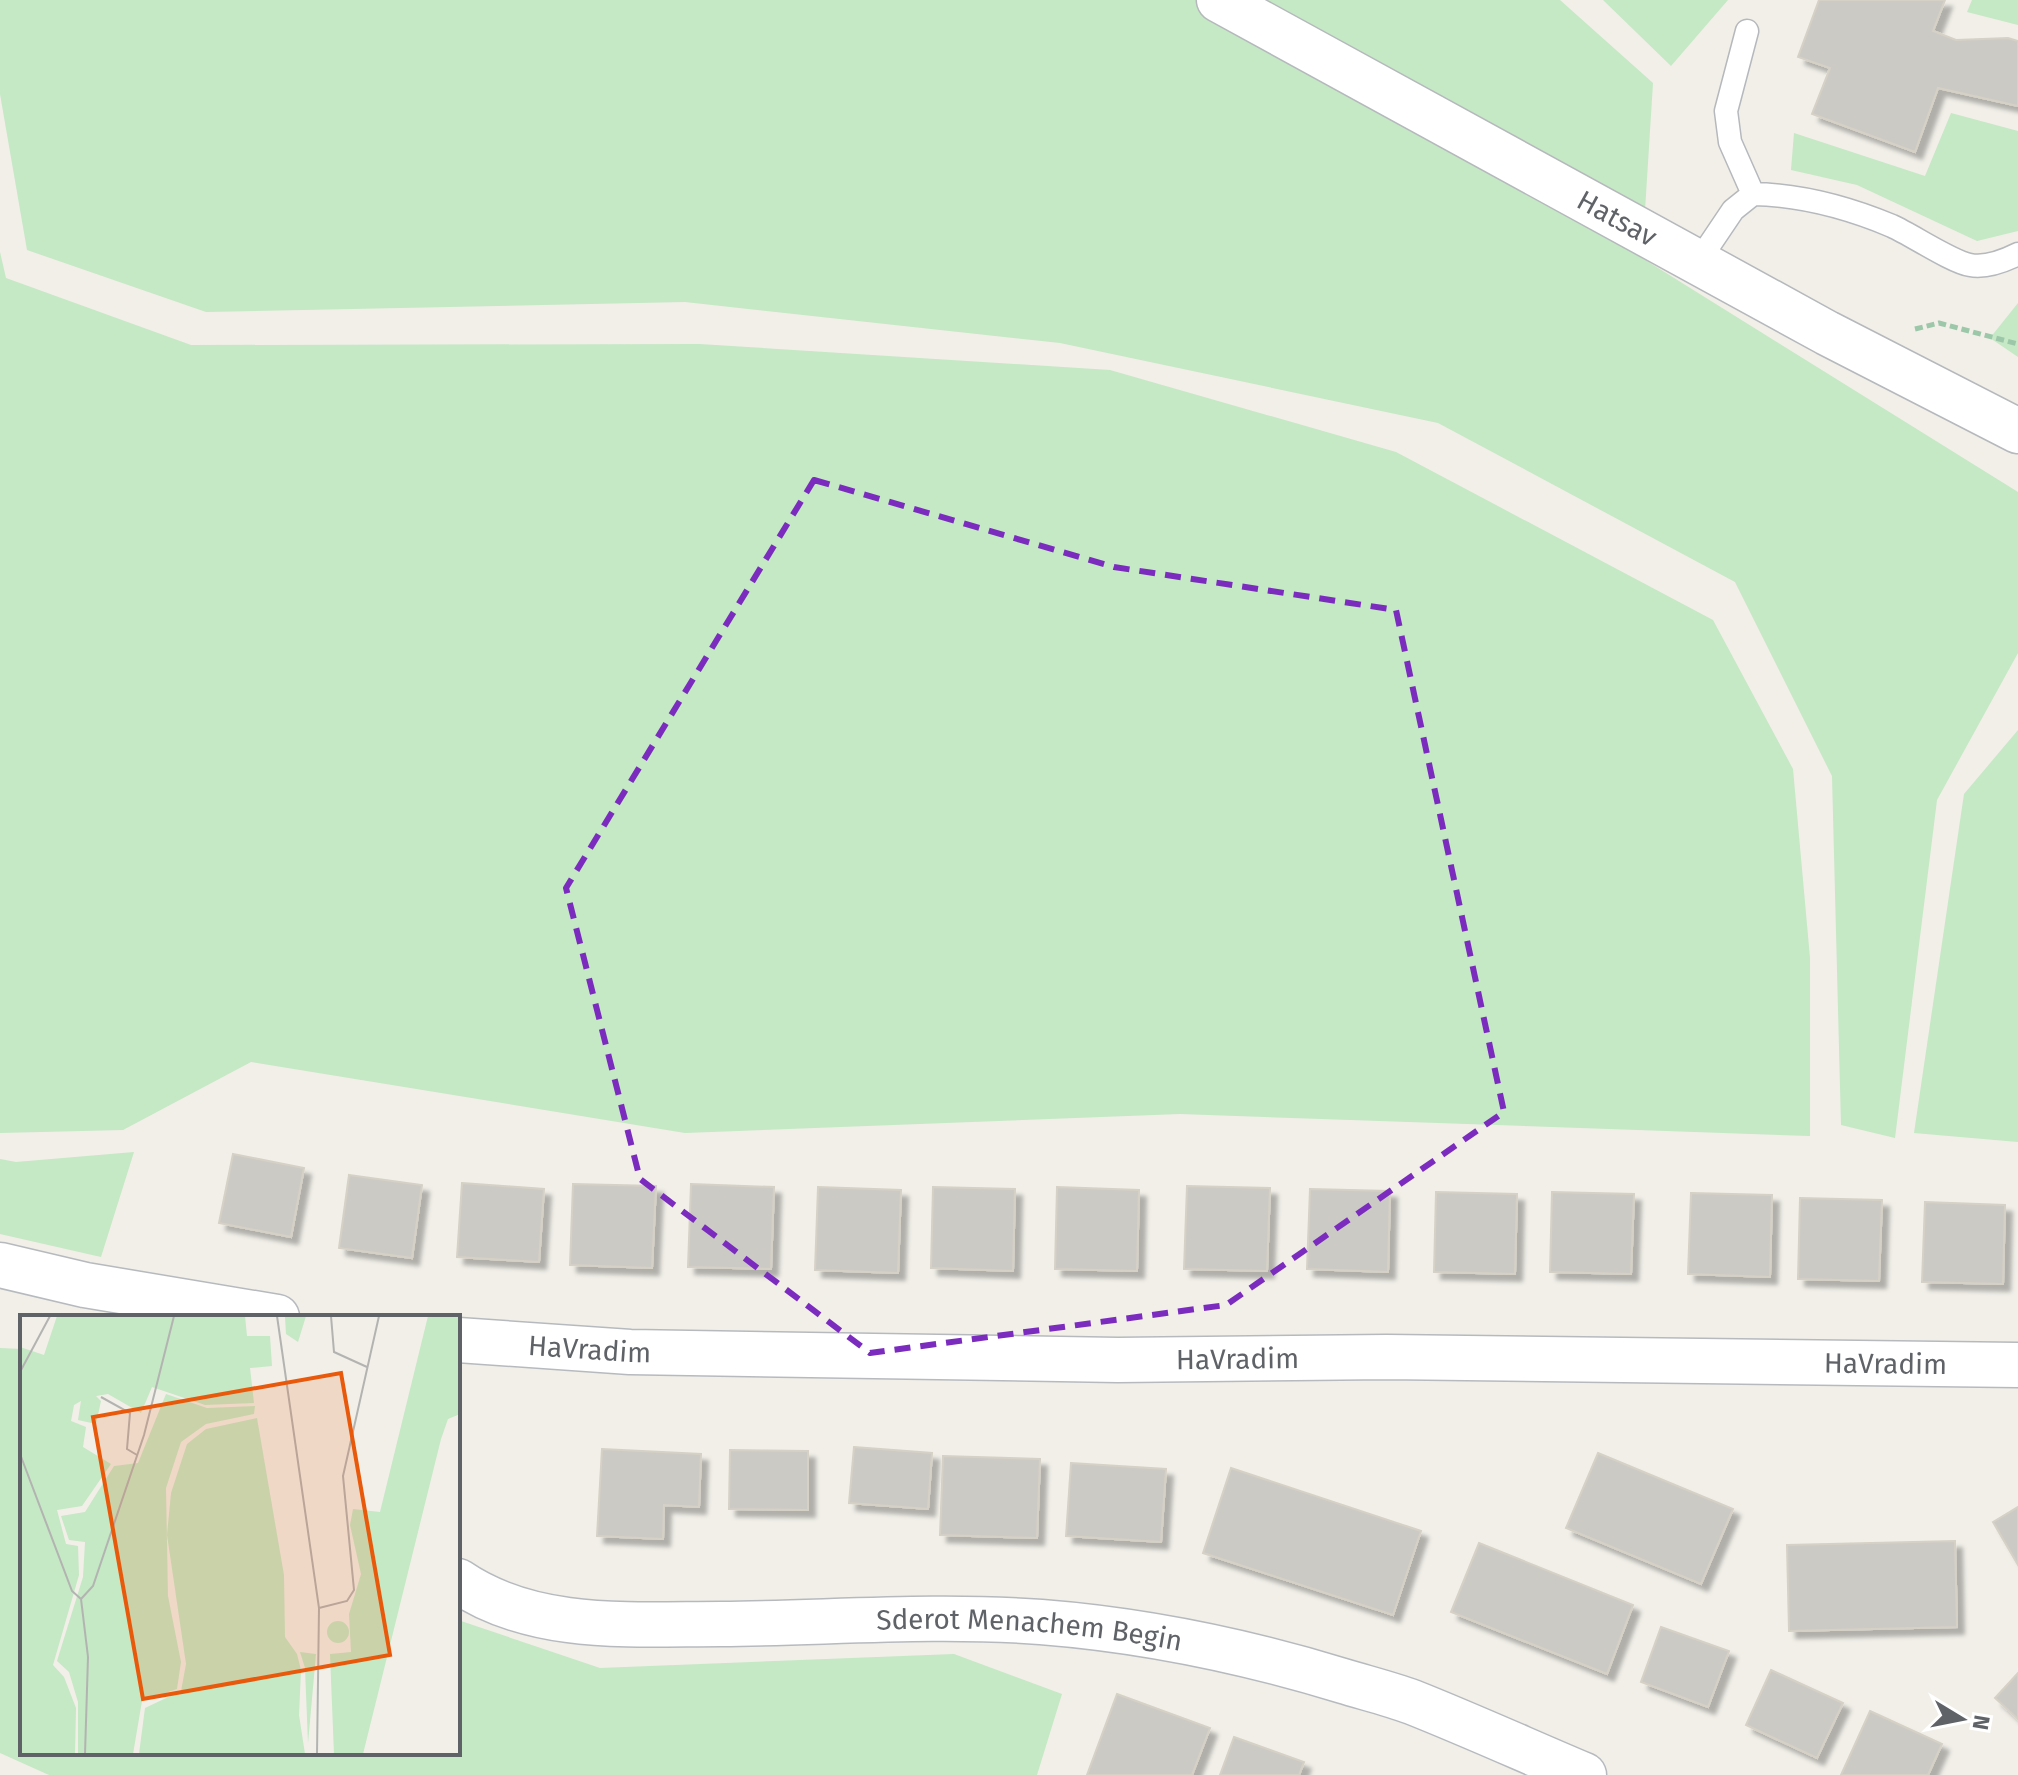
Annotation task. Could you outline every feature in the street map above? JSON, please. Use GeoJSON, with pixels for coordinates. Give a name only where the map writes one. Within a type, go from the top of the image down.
{"type":"FeatureCollection","features":[{"type":"Feature","properties":{"kind":"street","name":"Hatsav"},"geometry":{"type":"LineString","coordinates":[[1219,0],[1879,360],[2018,431]]}},
{"type":"Feature","properties":{"kind":"street"},"geometry":{"type":"LineString","coordinates":[[0,1265],[85,1285],[265,1315]]}},
{"type":"Feature","properties":{"kind":"street","name":"HaVradim"},"geometry":{"type":"LineString","coordinates":[[460,1340],[630,1352],[1102,1360],[1387,1357],[2018,1365]]}},
{"type":"Feature","properties":{"kind":"street","name":"Sderot Menachem Begin"},"geometry":{"type":"LineString","coordinates":[[460,1582],[497,1604],[553,1619],[629,1624],[833,1623],[935,1618],[1042,1622],[1154,1636],[1297,1667],[1409,1701],[1584,1775]]}},
{"type":"Feature","properties":{"kind":"lane"},"geometry":{"type":"LineString","coordinates":[[1747,31],[1726,111],[1730,142],[1753,194]]}},
{"type":"Feature","properties":{"kind":"lane"},"geometry":{"type":"LineString","coordinates":[[1698,262],[1733,210],[1753,194],[1827,204],[1891,226],[1970,265],[2000,263],[2018,254]]}},
{"type":"Feature","properties":{"kind":"path"},"geometry":{"type":"LineString","coordinates":[[1879,360],[1911,330],[1939,323],[2018,344]]}},
{"type":"Feature","properties":{"kind":"highlighted area"},"geometry":{"type":"Polygon","coordinates":[[[814,480],[1114,567],[1396,610],[1504,1112],[1226,1305],[870,1353],[640,1179],[566,888],[814,480]]]}},
{"type":"Feature","properties":{"kind":"green space"},"geometry":{"type":"Polygon","coordinates":[[[0,0],[1560,0],[1653,83],[1642,258],[2018,492],[2018,653],[1937,800],[1895,1138],[1841,1125],[1832,776],[1735,582],[1438,423],[1060,343],[685,302],[206,312],[27,250],[0,94],[0,0]]]}},
{"type":"Feature","properties":{"kind":"green space"},"geometry":{"type":"Polygon","coordinates":[[[1603,0],[1728,0],[1671,66],[1603,0]]]}},
{"type":"Feature","properties":{"kind":"green space"},"geometry":{"type":"Polygon","coordinates":[[[1972,0],[2018,0],[2018,25],[1967,12],[1972,0]]]}},
{"type":"Feature","properties":{"kind":"green space"},"geometry":{"type":"Polygon","coordinates":[[[1951,113],[2018,131],[2018,231],[1977,241],[1857,185],[1791,170],[1794,133],[1925,176],[1951,113]]]}},
{"type":"Feature","properties":{"kind":"green space"},"geometry":{"type":"Polygon","coordinates":[[[0,252],[6,278],[191,345],[699,344],[1110,370],[1396,452],[1713,620],[1793,769],[1810,958],[1810,1136],[1180,1114],[685,1133],[251,1062],[123,1130],[0,1133],[0,252]]]}},
{"type":"Feature","properties":{"kind":"green space"},"geometry":{"type":"Polygon","coordinates":[[[2018,303],[2018,357],[1990,338],[2018,303]]]}},
{"type":"Feature","properties":{"kind":"green space"},"geometry":{"type":"Polygon","coordinates":[[[2018,730],[2018,1142],[1914,1133],[1964,794],[2018,730]]]}},
{"type":"Feature","properties":{"kind":"green space"},"geometry":{"type":"Polygon","coordinates":[[[134,1152],[101,1257],[0,1234],[0,1159],[16,1162],[134,1152]]]}},
{"type":"Feature","properties":{"kind":"green space"},"geometry":{"type":"Polygon","coordinates":[[[0,1348],[20,1349],[20,1755],[460,1755],[460,1621],[600,1668],[954,1654],[1062,1694],[1037,1775],[49,1775],[0,1753],[0,1348]]]}},
{"type":"Feature","properties":{"kind":"building"},"geometry":{"type":"Polygon","coordinates":[[[1819,0],[1945,0],[1933,31],[1956,40],[2008,38],[2018,41],[2018,106],[1938,88],[1915,152],[1812,114],[1830,68],[1798,57],[1819,0]]]}},
{"type":"Feature","properties":{"kind":"building"},"geometry":{"type":"Polygon","coordinates":[[[233,1154],[304,1168],[291,1237],[219,1223],[233,1154]]]}},
{"type":"Feature","properties":{"kind":"building"},"geometry":{"type":"Polygon","coordinates":[[[349,1175],[422,1185],[412,1258],[339,1248],[349,1175]]]}},
{"type":"Feature","properties":{"kind":"building"},"geometry":{"type":"Polygon","coordinates":[[[462,1183],[544,1189],[539,1262],[457,1257],[462,1183]]]}},
{"type":"Feature","properties":{"kind":"building"},"geometry":{"type":"Polygon","coordinates":[[[573,1184],[656,1186],[652,1268],[570,1265],[573,1184]]]}},
{"type":"Feature","properties":{"kind":"building"},"geometry":{"type":"Polygon","coordinates":[[[691,1184],[774,1187],[771,1269],[688,1267],[691,1184]]]}},
{"type":"Feature","properties":{"kind":"building"},"geometry":{"type":"Polygon","coordinates":[[[1187,1186],[1270,1188],[1267,1271],[1184,1269],[1187,1186]]]}},
{"type":"Feature","properties":{"kind":"building"},"geometry":{"type":"Polygon","coordinates":[[[818,1187],[901,1190],[898,1273],[815,1270],[818,1187]]]}},
{"type":"Feature","properties":{"kind":"building"},"geometry":{"type":"Polygon","coordinates":[[[933,1187],[1015,1189],[1013,1271],[931,1268],[933,1187]]]}},
{"type":"Feature","properties":{"kind":"building"},"geometry":{"type":"Polygon","coordinates":[[[1057,1187],[1139,1190],[1137,1271],[1055,1269],[1057,1187]]]}},
{"type":"Feature","properties":{"kind":"building"},"geometry":{"type":"Polygon","coordinates":[[[1310,1189],[1390,1191],[1388,1272],[1307,1269],[1310,1189]]]}},
{"type":"Feature","properties":{"kind":"building"},"geometry":{"type":"Polygon","coordinates":[[[1436,1192],[1517,1194],[1515,1274],[1434,1272],[1436,1192]]]}},
{"type":"Feature","properties":{"kind":"building"},"geometry":{"type":"Polygon","coordinates":[[[1552,1192],[1634,1194],[1631,1274],[1550,1272],[1552,1192]]]}},
{"type":"Feature","properties":{"kind":"building"},"geometry":{"type":"Polygon","coordinates":[[[1691,1193],[1772,1195],[1770,1277],[1688,1274],[1691,1193]]]}},
{"type":"Feature","properties":{"kind":"building"},"geometry":{"type":"Polygon","coordinates":[[[1800,1198],[1882,1200],[1879,1281],[1798,1279],[1800,1198]]]}},
{"type":"Feature","properties":{"kind":"building"},"geometry":{"type":"Polygon","coordinates":[[[1925,1202],[2005,1205],[2003,1284],[1922,1282],[1925,1202]]]}},
{"type":"Feature","properties":{"kind":"building"},"geometry":{"type":"Polygon","coordinates":[[[854,1447],[932,1453],[928,1509],[849,1503],[854,1447]]]}},
{"type":"Feature","properties":{"kind":"building"},"geometry":{"type":"Polygon","coordinates":[[[602,1449],[701,1454],[699,1507],[664,1505],[663,1539],[597,1536],[602,1449]]]}},
{"type":"Feature","properties":{"kind":"building"},"geometry":{"type":"Polygon","coordinates":[[[730,1450],[808,1451],[808,1510],[729,1509],[730,1450]]]}},
{"type":"Feature","properties":{"kind":"building"},"geometry":{"type":"Polygon","coordinates":[[[1598,1453],[1733,1509],[1701,1584],[1566,1528],[1598,1453]]]}},
{"type":"Feature","properties":{"kind":"building"},"geometry":{"type":"Polygon","coordinates":[[[943,1456],[1040,1459],[1037,1538],[940,1535],[943,1456]]]}},
{"type":"Feature","properties":{"kind":"building"},"geometry":{"type":"Polygon","coordinates":[[[1071,1463],[1166,1469],[1161,1542],[1066,1536],[1071,1463]]]}},
{"type":"Feature","properties":{"kind":"building"},"geometry":{"type":"Polygon","coordinates":[[[1231,1468],[1421,1531],[1393,1615],[1203,1553],[1231,1468]]]}},
{"type":"Feature","properties":{"kind":"building"},"geometry":{"type":"Polygon","coordinates":[[[2018,1507],[2018,1565],[1993,1522],[2018,1507]]]}},
{"type":"Feature","properties":{"kind":"building"},"geometry":{"type":"Polygon","coordinates":[[[1955,1541],[1957,1627],[1789,1631],[1787,1545],[1955,1541]]]}},
{"type":"Feature","properties":{"kind":"building"},"geometry":{"type":"Polygon","coordinates":[[[1479,1543],[1633,1605],[1607,1674],[1451,1612],[1479,1543]]]}},
{"type":"Feature","properties":{"kind":"building"},"geometry":{"type":"Polygon","coordinates":[[[1661,1627],[1729,1651],[1708,1707],[1641,1682],[1661,1627]]]}},
{"type":"Feature","properties":{"kind":"building"},"geometry":{"type":"Polygon","coordinates":[[[1771,1670],[1843,1703],[1817,1758],[1746,1725],[1771,1670]]]}},
{"type":"Feature","properties":{"kind":"building"},"geometry":{"type":"Polygon","coordinates":[[[2018,1673],[2018,1719],[1995,1698],[2018,1673]]]}},
{"type":"Feature","properties":{"kind":"building"},"geometry":{"type":"Polygon","coordinates":[[[1117,1694],[1210,1728],[1192,1775],[1087,1775],[1117,1694]]]}},
{"type":"Feature","properties":{"kind":"building"},"geometry":{"type":"Polygon","coordinates":[[[1870,1711],[1942,1744],[1928,1775],[1841,1775],[1870,1711]]]}},
{"type":"Feature","properties":{"kind":"building"},"geometry":{"type":"Polygon","coordinates":[[[1234,1737],[1304,1762],[1299,1775],[1220,1775],[1234,1737]]]}}]}
